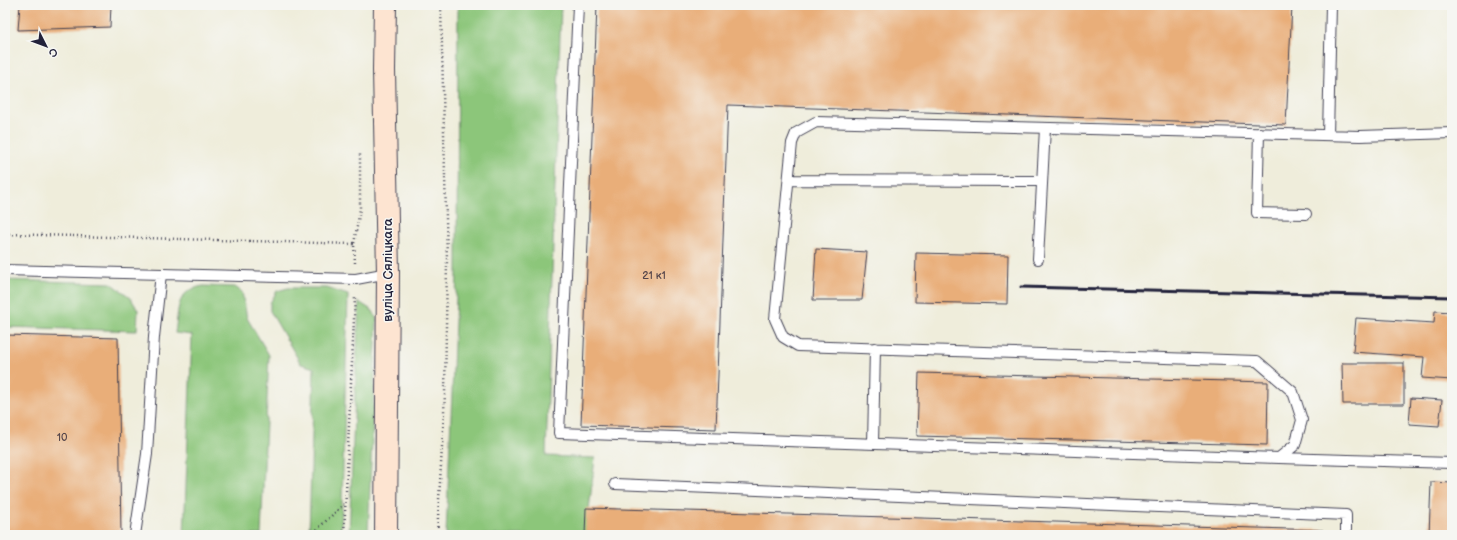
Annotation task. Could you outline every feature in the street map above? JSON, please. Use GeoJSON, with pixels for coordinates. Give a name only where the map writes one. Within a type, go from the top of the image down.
{"type":"FeatureCollection","features":[{"type":"Feature","properties":{"kind":"main road","name":"вуліца Сяліцкага"},"geometry":{"type":"LineString","coordinates":[[385,5],[384,70],[388,273],[386,535]]}},
{"type":"Feature","properties":{"kind":"lane"},"geometry":{"type":"LineString","coordinates":[[578,5],[559,433],[1452,463]]}},
{"type":"Feature","properties":{"kind":"lane"},"geometry":{"type":"LineString","coordinates":[[1328,135],[1331,5]]}},
{"type":"Feature","properties":{"kind":"lane"},"geometry":{"type":"LineString","coordinates":[[1279,458],[1296,445],[1302,420],[1293,392],[1257,360],[798,346],[783,337],[776,319],[792,143],[796,133],[816,122],[1328,135],[1452,133]]}},
{"type":"Feature","properties":{"kind":"lane"},"geometry":{"type":"LineString","coordinates":[[1038,260],[1046,128]]}},
{"type":"Feature","properties":{"kind":"lane"},"geometry":{"type":"LineString","coordinates":[[1260,133],[1257,213],[1306,214]]}},
{"type":"Feature","properties":{"kind":"lane"},"geometry":{"type":"LineString","coordinates":[[789,180],[1042,181]]}},
{"type":"Feature","properties":{"kind":"lane"},"geometry":{"type":"LineString","coordinates":[[5,270],[356,279],[388,273]]}},
{"type":"Feature","properties":{"kind":"lane"},"geometry":{"type":"LineString","coordinates":[[135,535],[147,454],[154,337],[161,274]]}},
{"type":"Feature","properties":{"kind":"lane"},"geometry":{"type":"LineString","coordinates":[[873,444],[875,348]]}},
{"type":"Feature","properties":{"kind":"lane"},"geometry":{"type":"LineString","coordinates":[[615,484],[1346,515],[1346,535]]}},
{"type":"Feature","properties":{"kind":"path"},"geometry":{"type":"LineString","coordinates":[[437,535],[446,394],[447,260],[441,5]]}},
{"type":"Feature","properties":{"kind":"path"},"geometry":{"type":"LineString","coordinates":[[5,234],[354,244],[356,279],[344,535]]}},
{"type":"Feature","properties":{"kind":"path"},"geometry":{"type":"LineString","coordinates":[[310,535],[345,504]]}},
{"type":"Feature","properties":{"kind":"green space"},"geometry":{"type":"Polygon","coordinates":[[[458,5],[561,5],[546,456],[595,458],[586,535],[446,535],[457,274],[458,5]]]}},
{"type":"Feature","properties":{"kind":"green space"},"geometry":{"type":"Polygon","coordinates":[[[5,280],[111,283],[130,297],[138,310],[137,331],[5,327],[5,280]]]}},
{"type":"Feature","properties":{"kind":"green space"},"geometry":{"type":"Polygon","coordinates":[[[203,286],[235,287],[242,292],[247,318],[269,355],[261,535],[184,535],[192,335],[175,333],[180,302],[187,292],[194,288],[203,286]]]}},
{"type":"Feature","properties":{"kind":"green space"},"geometry":{"type":"Polygon","coordinates":[[[288,288],[327,288],[348,295],[341,535],[309,535],[314,368],[301,364],[270,311],[270,303],[277,291],[288,288]]]}},
{"type":"Feature","properties":{"kind":"green space"},"geometry":{"type":"Polygon","coordinates":[[[359,302],[373,311],[377,320],[368,535],[349,535],[359,302]]]}},
{"type":"Feature","properties":{"kind":"building"},"geometry":{"type":"Polygon","coordinates":[[[20,5],[111,5],[110,27],[18,30],[20,5]]]}},
{"type":"Feature","properties":{"kind":"building"},"geometry":{"type":"Polygon","coordinates":[[[597,5],[1292,5],[1286,125],[728,105],[716,429],[581,425],[597,5]]]}},
{"type":"Feature","properties":{"kind":"building"},"geometry":{"type":"Polygon","coordinates":[[[816,249],[867,252],[862,300],[813,300],[816,249]]]}},
{"type":"Feature","properties":{"kind":"building"},"geometry":{"type":"Polygon","coordinates":[[[916,253],[1008,255],[1007,304],[915,302],[916,253]]]}},
{"type":"Feature","properties":{"kind":"building"},"geometry":{"type":"Polygon","coordinates":[[[1435,311],[1452,312],[1452,380],[1422,378],[1424,357],[1353,352],[1356,318],[1434,323],[1435,311]]]}},
{"type":"Feature","properties":{"kind":"building"},"geometry":{"type":"Polygon","coordinates":[[[5,335],[118,338],[121,535],[5,535],[5,335]]]}},
{"type":"Feature","properties":{"kind":"building"},"geometry":{"type":"Polygon","coordinates":[[[1342,363],[1404,363],[1404,404],[1343,404],[1342,363]]]}},
{"type":"Feature","properties":{"kind":"building"},"geometry":{"type":"Polygon","coordinates":[[[919,373],[1268,382],[1267,445],[917,436],[919,373]]]}},
{"type":"Feature","properties":{"kind":"building"},"geometry":{"type":"Polygon","coordinates":[[[1411,398],[1442,400],[1439,426],[1409,424],[1411,398]]]}},
{"type":"Feature","properties":{"kind":"building"},"geometry":{"type":"Polygon","coordinates":[[[1431,482],[1452,483],[1452,535],[1429,535],[1431,482]]]}},
{"type":"Feature","properties":{"kind":"building"},"geometry":{"type":"Polygon","coordinates":[[[586,508],[1323,530],[1322,535],[585,535],[586,508]]]}},
{"type":"Feature","properties":{"kind":"railway"},"geometry":{"type":"LineString","coordinates":[[1021,287],[1452,297]]}}]}
